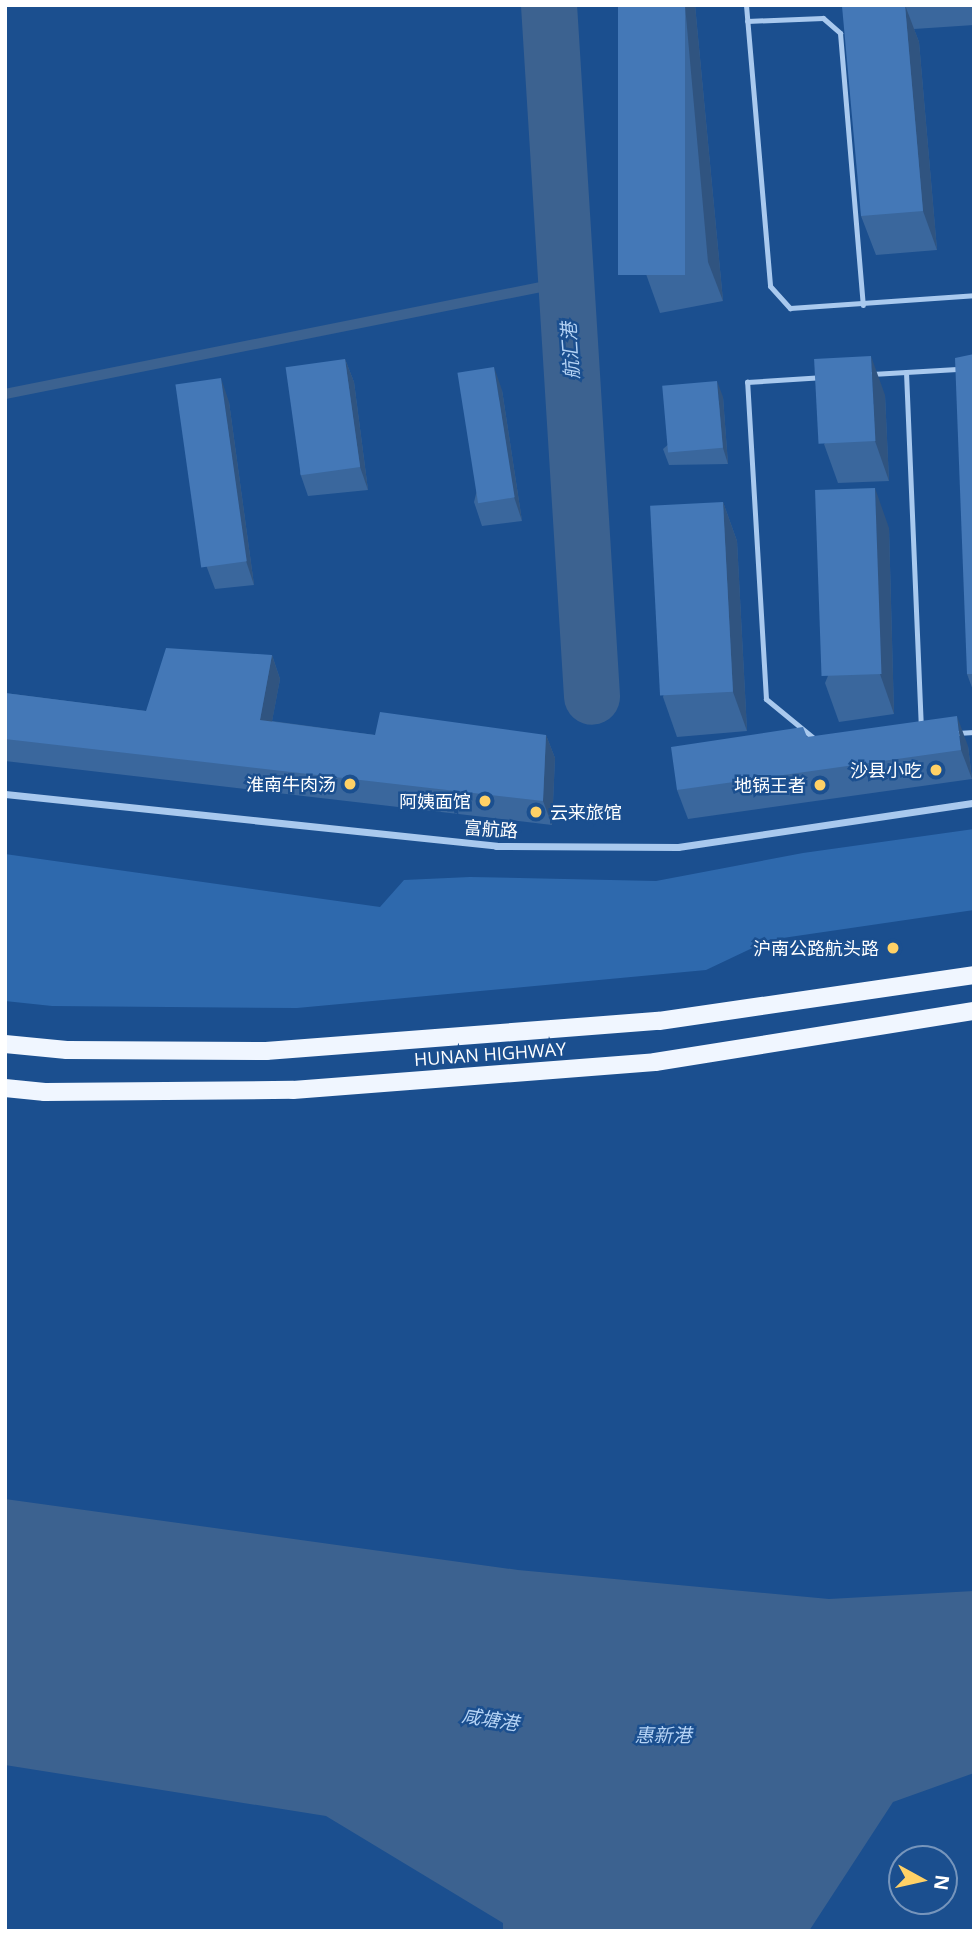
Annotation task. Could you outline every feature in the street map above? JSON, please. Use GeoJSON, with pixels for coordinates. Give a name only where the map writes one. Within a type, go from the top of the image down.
{"type":"FeatureCollection","features":[{"type":"Feature","properties":{"kind":"main road","name":"HUNAN HIGHWAY"},"geometry":{"type":"LineString","coordinates":[[5,1044],[67,1050],[266,1051],[659,1021],[974,975]]}},
{"type":"Feature","properties":{"kind":"main road","name":"HUNAN HIGHWAY"},"geometry":{"type":"LineString","coordinates":[[5,1088],[45,1092],[293,1090],[655,1062],[974,1011]]}},
{"type":"Feature","properties":{"kind":"street","name":"富航路"},"geometry":{"type":"LineString","coordinates":[[5,794],[509,846],[678,847],[974,803]]}},
{"type":"Feature","properties":{"kind":"lane"},"geometry":{"type":"LineString","coordinates":[[746,5],[770,286],[790,308],[863,305],[974,295]]}},
{"type":"Feature","properties":{"kind":"lane"},"geometry":{"type":"LineString","coordinates":[[747,21],[822,18],[839,33],[863,305]]}},
{"type":"Feature","properties":{"kind":"lane"},"geometry":{"type":"LineString","coordinates":[[867,374],[974,368]]}},
{"type":"Feature","properties":{"kind":"lane"},"geometry":{"type":"LineString","coordinates":[[906,372],[921,735]]}},
{"type":"Feature","properties":{"kind":"lane"},"geometry":{"type":"LineString","coordinates":[[819,743],[766,699],[747,382],[840,376]]}},
{"type":"Feature","properties":{"kind":"lane"},"geometry":{"type":"LineString","coordinates":[[947,733],[974,732]]}},
{"type":"Feature","properties":{"kind":"lane"},"geometry":{"type":"LineString","coordinates":[[908,736],[934,734]]}},
{"type":"Feature","properties":{"kind":"shaded area"},"geometry":{"type":"Polygon","coordinates":[[[974,829],[974,910],[769,940],[706,970],[297,1008],[52,1006],[5,1001],[5,854],[380,907],[404,880],[470,877],[656,881],[803,853],[974,829]]]}},
{"type":"Feature","properties":{"kind":"water"},"geometry":{"type":"Polygon","coordinates":[[[5,1499],[518,1570],[829,1599],[974,1591],[974,1773],[893,1802],[809,1931],[503,1931],[503,1923],[326,1816],[5,1765],[5,1499]]]}},
{"type":"Feature","properties":{"kind":"building"},"geometry":{"type":"Polygon","coordinates":[[[618,5],[685,5],[685,275],[618,275],[618,5]]]}},
{"type":"Feature","properties":{"kind":"building"},"geometry":{"type":"Polygon","coordinates":[[[905,5],[923,211],[861,216],[842,6],[905,5]]]}},
{"type":"Feature","properties":{"kind":"building"},"geometry":{"type":"Polygon","coordinates":[[[974,354],[974,674],[967,674],[955,358],[974,354]]]}},
{"type":"Feature","properties":{"kind":"building"},"geometry":{"type":"Polygon","coordinates":[[[871,356],[875,441],[819,444],[814,359],[871,356]]]}},
{"type":"Feature","properties":{"kind":"building"},"geometry":{"type":"Polygon","coordinates":[[[345,359],[360,467],[301,475],[286,367],[345,359]]]}},
{"type":"Feature","properties":{"kind":"building"},"geometry":{"type":"Polygon","coordinates":[[[494,367],[515,497],[478,503],[457,373],[494,367]]]}},
{"type":"Feature","properties":{"kind":"building"},"geometry":{"type":"Polygon","coordinates":[[[221,378],[247,561],[201,568],[175,384],[221,378]]]}},
{"type":"Feature","properties":{"kind":"building"},"geometry":{"type":"Polygon","coordinates":[[[717,381],[723,448],[668,453],[662,386],[717,381]]]}},
{"type":"Feature","properties":{"kind":"building"},"geometry":{"type":"Polygon","coordinates":[[[875,488],[881,674],[822,676],[815,490],[875,488]]]}},
{"type":"Feature","properties":{"kind":"building"},"geometry":{"type":"Polygon","coordinates":[[[723,502],[733,692],[660,696],[650,506],[723,502]]]}},
{"type":"Feature","properties":{"kind":"building"},"geometry":{"type":"Polygon","coordinates":[[[166,648],[272,655],[260,720],[375,735],[380,712],[546,735],[543,801],[5,739],[5,693],[146,711],[166,648]]]}},
{"type":"Feature","properties":{"kind":"building"},"geometry":{"type":"Polygon","coordinates":[[[957,716],[961,750],[677,790],[671,747],[803,727],[807,737],[957,716]]]}},
{"type":"Feature","properties":{"kind":"waterway","name":"航汇港"},"geometry":{"type":"LineString","coordinates":[[549,5],[592,697]]}},
{"type":"Feature","properties":{"kind":"waterway"},"geometry":{"type":"LineString","coordinates":[[5,394],[566,282]]}},
{"type":"Feature","properties":{"kind":"place","name":"沙县小吃"},"geometry":{"type":"Point","coordinates":[936,770]}},
{"type":"Feature","properties":{"kind":"place","name":"淮南牛肉汤"},"geometry":{"type":"Point","coordinates":[350,784]}},
{"type":"Feature","properties":{"kind":"place","name":"地锅王者"},"geometry":{"type":"Point","coordinates":[820,785]}},
{"type":"Feature","properties":{"kind":"place","name":"阿姨面馆"},"geometry":{"type":"Point","coordinates":[485,801]}},
{"type":"Feature","properties":{"kind":"place","name":"云来旅馆"},"geometry":{"type":"Point","coordinates":[536,812]}},
{"type":"Feature","properties":{"kind":"place","name":"沪南公路航头路"},"geometry":{"type":"Point","coordinates":[893,948]}},
{"type":"Feature","properties":{"kind":"water label","name":"咸塘港"},"geometry":{"type":"Point","coordinates":[490,1720]}},
{"type":"Feature","properties":{"kind":"water label","name":"惠新港"},"geometry":{"type":"Point","coordinates":[663,1736]}}]}
